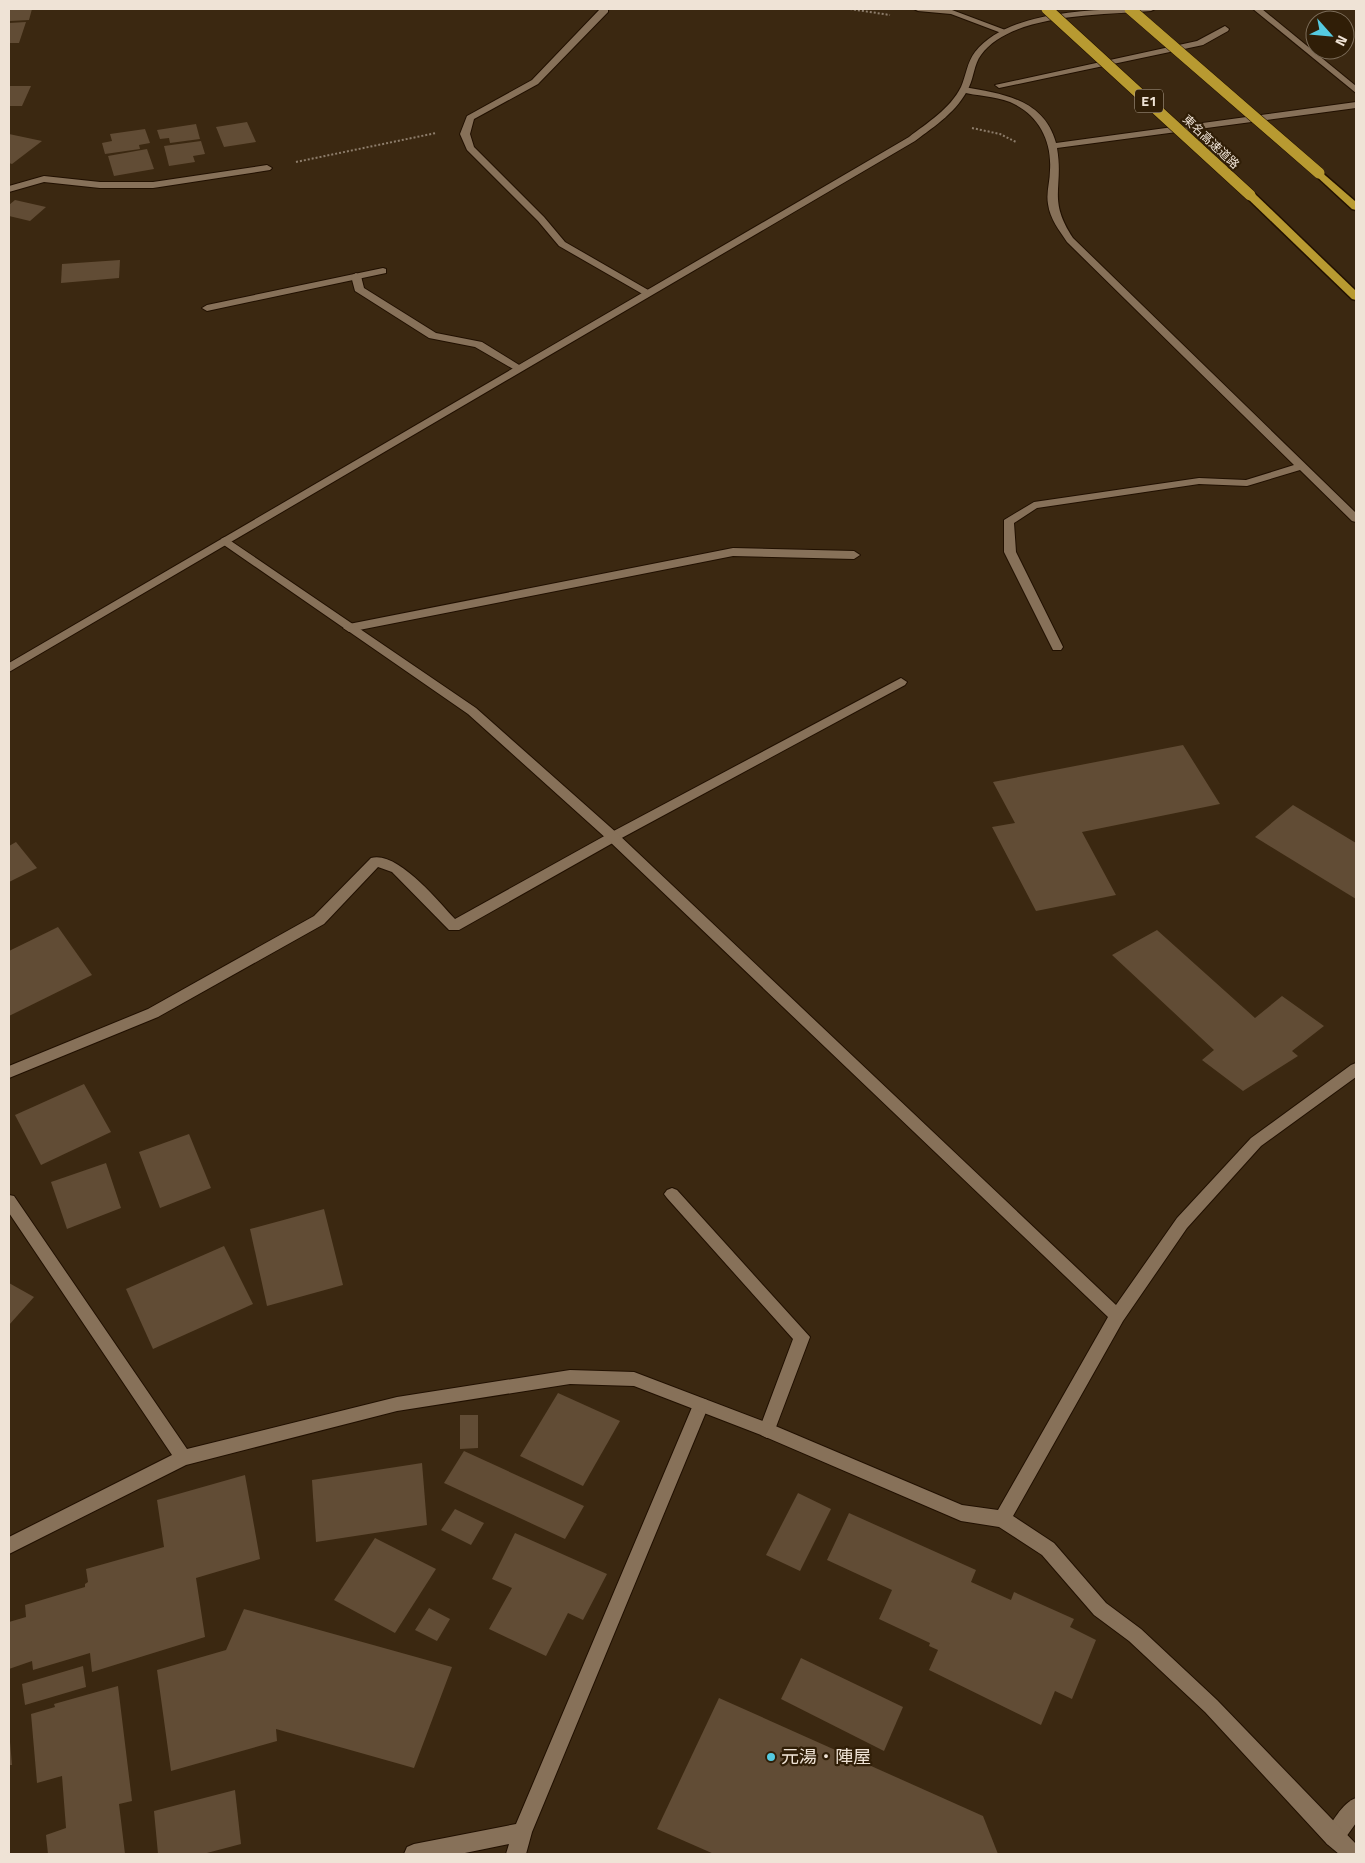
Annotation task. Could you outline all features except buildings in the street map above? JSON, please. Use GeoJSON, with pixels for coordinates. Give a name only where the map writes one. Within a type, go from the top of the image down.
{"type":"FeatureCollection","features":[{"type":"Feature","properties":{"kind":"highway","name":"東名高速道路"},"geometry":{"type":"LineString","coordinates":[[1047,9],[1250,194],[1356,297]]}},
{"type":"Feature","properties":{"kind":"highway"},"geometry":{"type":"LineString","coordinates":[[1130,9],[1356,207]]}},
{"type":"Feature","properties":{"kind":"street"},"geometry":{"type":"LineString","coordinates":[[604,9],[604,12],[535,82],[470,118],[465,134],[470,148],[541,219],[562,244],[646,293]]}},
{"type":"Feature","properties":{"kind":"street"},"geometry":{"type":"LineString","coordinates":[[918,9],[952,12],[1004,31]]}},
{"type":"Feature","properties":{"kind":"street"},"geometry":{"type":"LineString","coordinates":[[9,668],[646,293],[912,139],[945,113],[964,90],[978,53],[1004,31],[1043,19],[1151,9]]}},
{"type":"Feature","properties":{"kind":"street"},"geometry":{"type":"LineString","coordinates":[[1257,9],[1356,90]]}},
{"type":"Feature","properties":{"kind":"street"},"geometry":{"type":"LineString","coordinates":[[999,85],[1200,43],[1225,29]]}},
{"type":"Feature","properties":{"kind":"street"},"geometry":{"type":"LineString","coordinates":[[964,90],[1016,101],[1039,116],[1049,130],[1053,146],[1055,168],[1052,198],[1056,220],[1070,240],[1304,466],[1356,519]]}},
{"type":"Feature","properties":{"kind":"street"},"geometry":{"type":"LineString","coordinates":[[1053,146],[1096,142],[1356,105]]}},
{"type":"Feature","properties":{"kind":"street"},"geometry":{"type":"LineString","coordinates":[[9,189],[44,179],[100,185],[153,185],[267,168]]}},
{"type":"Feature","properties":{"kind":"street"},"geometry":{"type":"LineString","coordinates":[[207,308],[383,271]]}},
{"type":"Feature","properties":{"kind":"street"},"geometry":{"type":"LineString","coordinates":[[356,276],[359,289],[433,336],[478,344],[519,368]]}},
{"type":"Feature","properties":{"kind":"street"},"geometry":{"type":"LineString","coordinates":[[1057,646],[1010,552],[1008,522],[1034,505],[1199,481],[1247,483],[1304,466]]}},
{"type":"Feature","properties":{"kind":"street"},"geometry":{"type":"LineString","coordinates":[[225,541],[472,712],[612,837],[1117,1316]]}},
{"type":"Feature","properties":{"kind":"street"},"geometry":{"type":"LineString","coordinates":[[349,628],[733,552],[854,556]]}},
{"type":"Feature","properties":{"kind":"street"},"geometry":{"type":"LineString","coordinates":[[9,1072],[153,1013],[319,920],[376,861],[397,869],[454,926],[612,837],[901,682]]}},
{"type":"Feature","properties":{"kind":"street"},"geometry":{"type":"LineString","coordinates":[[1002,1519],[1117,1316],[1182,1223],[1256,1142],[1356,1069]]}},
{"type":"Feature","properties":{"kind":"street"},"geometry":{"type":"LineString","coordinates":[[672,1194],[802,1337],[768,1430]]}},
{"type":"Feature","properties":{"kind":"street"},"geometry":{"type":"LineString","coordinates":[[9,1201],[183,1458]]}},
{"type":"Feature","properties":{"kind":"street"},"geometry":{"type":"LineString","coordinates":[[9,1546],[183,1458],[397,1404],[570,1377],[634,1379],[768,1430],[961,1512],[1002,1519],[1048,1549],[1100,1609],[1135,1635],[1210,1706],[1334,1838],[1353,1854]]}},
{"type":"Feature","properties":{"kind":"street"},"geometry":{"type":"LineString","coordinates":[[516,1854],[522,1832],[701,1405]]}},
{"type":"Feature","properties":{"kind":"street"},"geometry":{"type":"LineString","coordinates":[[1334,1838],[1356,1807]]}},
{"type":"Feature","properties":{"kind":"street"},"geometry":{"type":"LineString","coordinates":[[414,1854],[522,1832]]}},
{"type":"Feature","properties":{"kind":"path"},"geometry":{"type":"LineString","coordinates":[[267,168],[466,126]]}},
{"type":"Feature","properties":{"kind":"path"},"geometry":{"type":"LineString","coordinates":[[969,127],[1000,134],[1022,144]]}},
{"type":"Feature","properties":{"kind":"place","name":"元湯・陣屋"},"geometry":{"type":"Point","coordinates":[771,1757]}}]}
